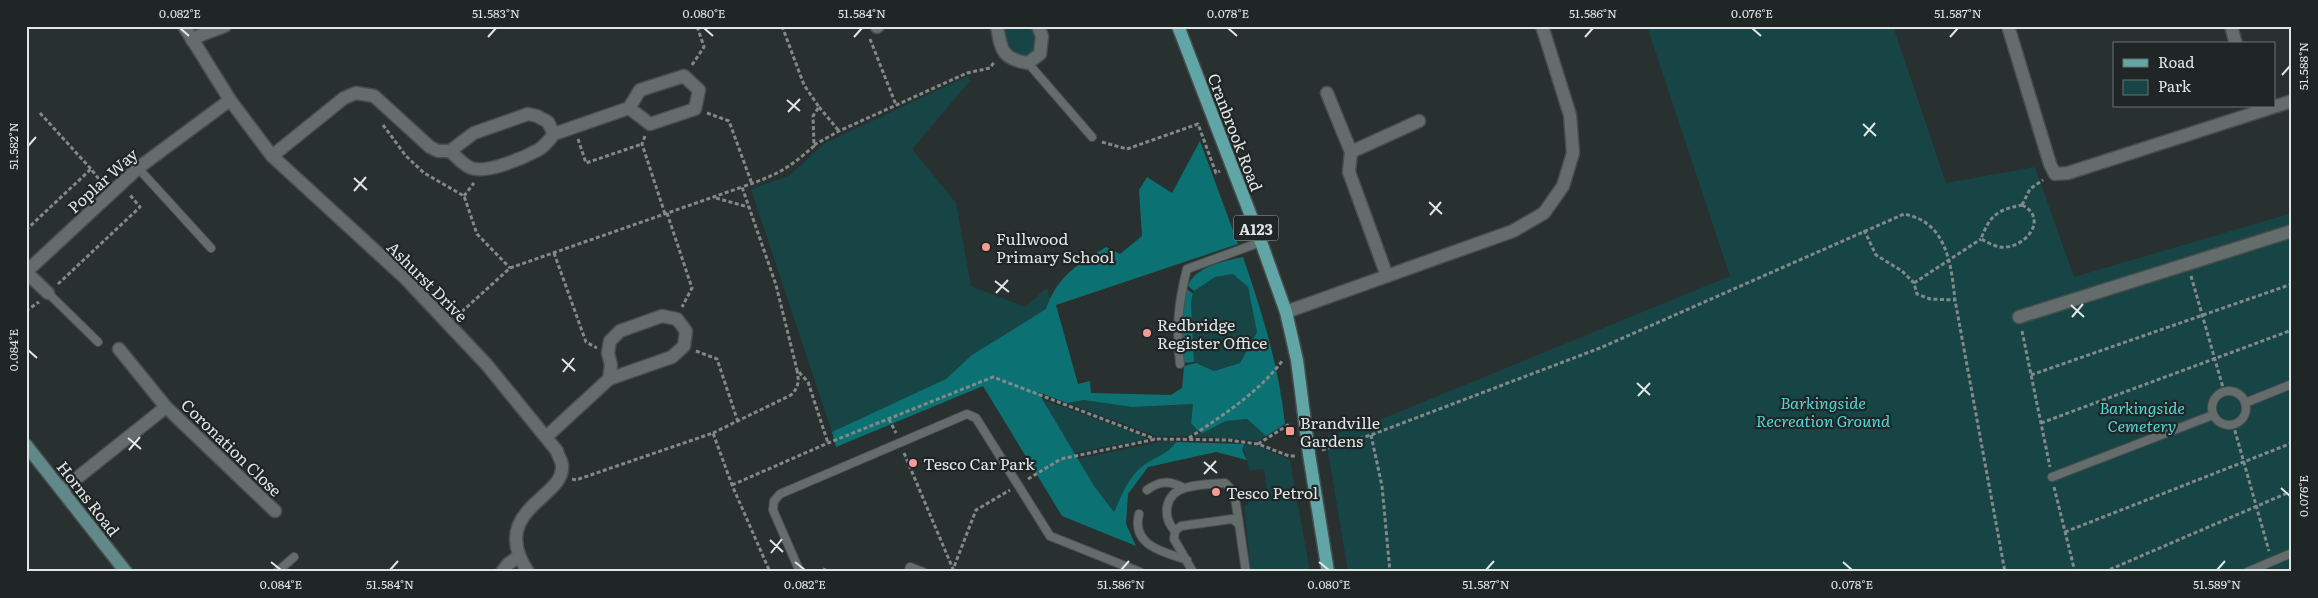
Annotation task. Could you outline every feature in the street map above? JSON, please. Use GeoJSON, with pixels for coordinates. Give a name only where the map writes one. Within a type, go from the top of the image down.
{"type":"FeatureCollection","features":[{"type":"Feature","properties":{"kind":"main road","name":"Cranbrook Road"},"geometry":{"type":"LineString","coordinates":[[1178,26],[1233,167],[1286,312],[1294,345],[1328,572]]}},
{"type":"Feature","properties":{"kind":"street","name":"Ashurst Drive"},"geometry":{"type":"LineString","coordinates":[[184,26],[230,100],[272,156],[405,278],[487,365],[557,451],[562,466],[560,475],[523,517],[516,535],[518,557]]}},
{"type":"Feature","properties":{"kind":"street"},"geometry":{"type":"LineString","coordinates":[[192,40],[225,26]]}},
{"type":"Feature","properties":{"kind":"street"},"geometry":{"type":"LineString","coordinates":[[997,26],[1001,50],[1013,61],[1028,63],[1040,54],[1042,36],[1038,26]]}},
{"type":"Feature","properties":{"kind":"street"},"geometry":{"type":"LineString","coordinates":[[1286,312],[1513,231],[1544,213],[1563,186],[1573,153],[1570,115],[1542,26]]}},
{"type":"Feature","properties":{"kind":"street"},"geometry":{"type":"LineString","coordinates":[[2008,26],[2050,164],[2055,174],[2068,173],[2257,109]]}},
{"type":"Feature","properties":{"kind":"street"},"geometry":{"type":"LineString","coordinates":[[2231,26],[2235,42]]}},
{"type":"Feature","properties":{"kind":"street"},"geometry":{"type":"LineString","coordinates":[[450,151],[471,168],[483,170],[496,167],[538,150],[554,134],[629,108],[640,90],[684,76],[699,90],[695,109],[650,124],[629,108]]}},
{"type":"Feature","properties":{"kind":"street"},"geometry":{"type":"LineString","coordinates":[[1327,93],[1351,152],[1349,172],[1388,276]]}},
{"type":"Feature","properties":{"kind":"street"},"geometry":{"type":"LineString","coordinates":[[272,156],[344,98],[356,94],[374,96],[430,147],[438,151],[450,151],[474,133],[528,114],[548,122],[554,134]]}},
{"type":"Feature","properties":{"kind":"street","name":"Poplar Way"},"geometry":{"type":"LineString","coordinates":[[48,293],[26,272],[138,168],[230,100]]}},
{"type":"Feature","properties":{"kind":"street"},"geometry":{"type":"LineString","coordinates":[[2276,105],[2292,101]]}},
{"type":"Feature","properties":{"kind":"street"},"geometry":{"type":"LineString","coordinates":[[1351,152],[1419,121]]}},
{"type":"Feature","properties":{"kind":"street"},"geometry":{"type":"LineString","coordinates":[[2019,318],[2292,231]]}},
{"type":"Feature","properties":{"kind":"street"},"geometry":{"type":"LineString","coordinates":[[546,437],[609,379],[672,357],[684,346],[686,331],[677,319],[662,316],[620,331],[610,341],[608,353],[611,365],[609,379]]}},
{"type":"Feature","properties":{"kind":"street","name":"Coronation Close"},"geometry":{"type":"LineString","coordinates":[[119,349],[166,407],[275,511]]}},
{"type":"Feature","properties":{"kind":"street","name":"Coronation Close"},"geometry":{"type":"LineString","coordinates":[[62,490],[166,407]]}},
{"type":"Feature","properties":{"kind":"street","name":"Horns Road"},"geometry":{"type":"LineString","coordinates":[[26,445],[126,572]]}},
{"type":"Feature","properties":{"kind":"street"},"geometry":{"type":"LineString","coordinates":[[502,572],[508,564],[518,557],[528,572]]}},
{"type":"Feature","properties":{"kind":"lane"},"geometry":{"type":"LineString","coordinates":[[1028,63],[1092,138]]}},
{"type":"Feature","properties":{"kind":"lane"},"geometry":{"type":"LineString","coordinates":[[138,168],[211,248]]}},
{"type":"Feature","properties":{"kind":"lane"},"geometry":{"type":"LineString","coordinates":[[1180,364],[1177,340],[1178,304],[1186,270],[1261,242]]}},
{"type":"Feature","properties":{"kind":"lane"},"geometry":{"type":"LineString","coordinates":[[48,293],[98,342]]}},
{"type":"Feature","properties":{"kind":"lane"},"geometry":{"type":"LineString","coordinates":[[2245,402],[2292,384]]}},
{"type":"Feature","properties":{"kind":"lane"},"geometry":{"type":"LineString","coordinates":[[2224,391],[2239,394],[2245,402],[2245,413],[2233,424],[2224,424],[2213,415],[2212,409],[2215,398],[2224,391]]}},
{"type":"Feature","properties":{"kind":"lane"},"geometry":{"type":"LineString","coordinates":[[800,572],[774,510],[774,501],[780,494],[967,414],[976,418],[1050,536],[1140,572]]}},
{"type":"Feature","properties":{"kind":"lane"},"geometry":{"type":"LineString","coordinates":[[2052,477],[2213,415]]}},
{"type":"Feature","properties":{"kind":"lane"},"geometry":{"type":"LineString","coordinates":[[1147,490],[1155,484],[1165,481],[1184,488],[1225,483],[1234,492],[1246,572]]}},
{"type":"Feature","properties":{"kind":"lane"},"geometry":{"type":"LineString","coordinates":[[1176,531],[1169,524],[1165,512],[1170,498],[1184,488]]}},
{"type":"Feature","properties":{"kind":"lane"},"geometry":{"type":"LineString","coordinates":[[1139,514],[1139,534],[1144,542],[1152,548],[1187,560]]}},
{"type":"Feature","properties":{"kind":"lane"},"geometry":{"type":"LineString","coordinates":[[1193,572],[1174,539],[1176,531],[1181,526],[1232,519],[1239,524]]}},
{"type":"Feature","properties":{"kind":"lane"},"geometry":{"type":"LineString","coordinates":[[2247,572],[2292,553]]}},
{"type":"Feature","properties":{"kind":"lane"},"geometry":{"type":"LineString","coordinates":[[277,572],[294,557]]}},
{"type":"Feature","properties":{"kind":"lane"},"geometry":{"type":"LineString","coordinates":[[908,572],[910,567],[923,572]]}},
{"type":"Feature","properties":{"kind":"path"},"geometry":{"type":"LineString","coordinates":[[684,76],[704,47],[697,26]]}},
{"type":"Feature","properties":{"kind":"path"},"geometry":{"type":"LineString","coordinates":[[782,26],[804,85],[839,131]]}},
{"type":"Feature","properties":{"kind":"path"},"geometry":{"type":"LineString","coordinates":[[878,26],[870,39],[896,105]]}},
{"type":"Feature","properties":{"kind":"path"},"geometry":{"type":"LineString","coordinates":[[448,324],[510,268],[779,174],[814,146],[839,131],[967,73],[990,68],[994,64],[995,53],[1001,50]]}},
{"type":"Feature","properties":{"kind":"path"},"geometry":{"type":"LineString","coordinates":[[814,146],[813,116],[819,107]]}},
{"type":"Feature","properties":{"kind":"path"},"geometry":{"type":"LineString","coordinates":[[695,109],[729,121],[752,184]]}},
{"type":"Feature","properties":{"kind":"path"},"geometry":{"type":"LineString","coordinates":[[40,113],[91,169],[140,207],[48,293]]}},
{"type":"Feature","properties":{"kind":"path"},"geometry":{"type":"LineString","coordinates":[[380,121],[406,156],[424,173],[464,196],[477,234],[510,268]]}},
{"type":"Feature","properties":{"kind":"path"},"geometry":{"type":"LineString","coordinates":[[650,124],[642,144],[692,288],[677,319]]}},
{"type":"Feature","properties":{"kind":"path"},"geometry":{"type":"LineString","coordinates":[[1092,138],[1110,146],[1127,149],[1198,124],[1216,173],[1233,167]]}},
{"type":"Feature","properties":{"kind":"path"},"geometry":{"type":"LineString","coordinates":[[574,127],[586,163],[642,144]]}},
{"type":"Feature","properties":{"kind":"path"},"geometry":{"type":"LineString","coordinates":[[26,230],[91,169]]}},
{"type":"Feature","properties":{"kind":"path"},"geometry":{"type":"LineString","coordinates":[[571,479],[576,480],[713,433],[792,395],[797,389],[799,380],[797,370],[776,285],[742,187]]}},
{"type":"Feature","properties":{"kind":"path"},"geometry":{"type":"LineString","coordinates":[[2022,206],[2030,189]]}},
{"type":"Feature","properties":{"kind":"path"},"geometry":{"type":"LineString","coordinates":[[714,197],[749,207]]}},
{"type":"Feature","properties":{"kind":"path"},"geometry":{"type":"LineString","coordinates":[[1914,283],[1981,239],[1991,218],[2008,208],[2022,206],[2028,208],[2033,215],[2032,230],[2027,238],[2010,247],[2000,247],[1981,239]]}},
{"type":"Feature","properties":{"kind":"path"},"geometry":{"type":"LineString","coordinates":[[1327,448],[1371,435],[1600,348],[1863,230],[1904,214],[1914,216],[1933,230],[1947,249],[1950,259],[1955,300],[2005,572]]}},
{"type":"Feature","properties":{"kind":"path"},"geometry":{"type":"LineString","coordinates":[[1863,230],[1876,255],[1902,271],[1914,283],[1914,289],[1921,296],[1938,300],[1955,300]]}},
{"type":"Feature","properties":{"kind":"path"},"geometry":{"type":"LineString","coordinates":[[554,253],[586,342],[608,353]]}},
{"type":"Feature","properties":{"kind":"path"},"geometry":{"type":"LineString","coordinates":[[2187,264],[2224,391]]}},
{"type":"Feature","properties":{"kind":"path"},"geometry":{"type":"LineString","coordinates":[[2031,375],[2292,284]]}},
{"type":"Feature","properties":{"kind":"path"},"geometry":{"type":"LineString","coordinates":[[2019,318],[2052,477],[2075,572]]}},
{"type":"Feature","properties":{"kind":"path"},"geometry":{"type":"LineString","coordinates":[[2041,423],[2292,330]]}},
{"type":"Feature","properties":{"kind":"path"},"geometry":{"type":"LineString","coordinates":[[1187,439],[1250,395],[1273,373],[1294,345]]}},
{"type":"Feature","properties":{"kind":"path"},"geometry":{"type":"LineString","coordinates":[[684,346],[716,359],[738,422]]}},
{"type":"Feature","properties":{"kind":"path"},"geometry":{"type":"LineString","coordinates":[[797,370],[808,382],[828,443]]}},
{"type":"Feature","properties":{"kind":"path"},"geometry":{"type":"LineString","coordinates":[[1258,444],[1304,415]]}},
{"type":"Feature","properties":{"kind":"path"},"geometry":{"type":"LineString","coordinates":[[889,419],[953,571]]}},
{"type":"Feature","properties":{"kind":"path"},"geometry":{"type":"LineString","coordinates":[[2233,424],[2272,561]]}},
{"type":"Feature","properties":{"kind":"path"},"geometry":{"type":"LineString","coordinates":[[713,433],[732,484],[770,572]]}},
{"type":"Feature","properties":{"kind":"path"},"geometry":{"type":"LineString","coordinates":[[1371,435],[1382,486],[1390,572]]}},
{"type":"Feature","properties":{"kind":"path"},"geometry":{"type":"LineString","coordinates":[[953,571],[976,510],[1054,462],[1069,457],[1156,439],[1228,440],[1258,444],[1289,456],[1309,454]]}},
{"type":"Feature","properties":{"kind":"path"},"geometry":{"type":"LineString","coordinates":[[2065,532],[2292,443]]}},
{"type":"Feature","properties":{"kind":"path"},"geometry":{"type":"LineString","coordinates":[[2104,572],[2292,491]]}},
{"type":"Feature","properties":{"kind":"path"},"geometry":{"type":"LineString","coordinates":[[823,570],[830,572]]}},
{"type":"Feature","properties":{"kind":"green space"},"geometry":{"type":"Polygon","coordinates":[[[1004,26],[1032,26],[1036,38],[1034,50],[1027,56],[1016,56],[1009,46],[1004,26]]]}},
{"type":"Feature","properties":{"kind":"green space"},"geometry":{"type":"Polygon","coordinates":[[[1647,26],[1893,26],[1946,183],[2035,167],[2074,277],[2292,213],[2292,572],[1348,572],[1326,439],[1328,439],[1328,435],[1367,425],[1730,276],[1647,26]]]}},
{"type":"Feature","properties":{"kind":"green space"},"geometry":{"type":"Polygon","coordinates":[[[968,76],[970,81],[912,149],[956,203],[971,286],[1025,307],[1047,288],[1063,340],[832,432],[751,189],[789,176],[825,143],[968,76]]]}},
{"type":"Feature","properties":{"kind":"green space"},"geometry":{"type":"Polygon","coordinates":[[[1233,274],[1248,287],[1257,332],[1240,363],[1214,371],[1194,362],[1191,302],[1194,291],[1215,277],[1233,274]]]}},
{"type":"Feature","properties":{"kind":"green space"},"geometry":{"type":"Polygon","coordinates":[[[1041,399],[1141,435],[1146,439],[1073,453],[1041,399]]]}},
{"type":"Feature","properties":{"kind":"green space"},"geometry":{"type":"Polygon","coordinates":[[[1084,400],[1132,407],[1193,404],[1191,423],[1198,431],[1189,436],[1156,436],[1067,403],[1084,400]]]}},
{"type":"Feature","properties":{"kind":"green space"},"geometry":{"type":"Polygon","coordinates":[[[1247,419],[1266,436],[1258,441],[1194,436],[1226,421],[1247,419]]]}},
{"type":"Feature","properties":{"kind":"green space"},"geometry":{"type":"Polygon","coordinates":[[[1165,441],[1176,442],[1166,453],[1144,465],[1134,474],[1114,512],[1094,486],[1077,459],[1165,441]]]}},
{"type":"Feature","properties":{"kind":"green space"},"geometry":{"type":"Polygon","coordinates":[[[1244,444],[1257,446],[1290,460],[1310,572],[1251,572],[1244,506],[1249,505],[1248,502],[1268,499],[1264,469],[1249,471],[1246,455],[1242,450],[1244,444]]]}},
{"type":"Feature","properties":{"kind":"shaded area"},"geometry":{"type":"Polygon","coordinates":[[[1200,141],[1238,244],[1056,305],[1078,384],[1090,381],[1091,393],[1171,395],[1182,388],[1184,366],[1196,363],[1214,371],[1240,363],[1257,332],[1248,287],[1233,274],[1215,277],[1194,291],[1188,286],[1191,279],[1203,270],[1219,263],[1243,257],[1269,339],[1279,381],[1285,424],[1266,436],[1247,419],[1226,421],[1202,433],[1191,423],[1193,404],[1132,407],[1084,400],[1067,403],[1038,392],[1094,486],[1114,512],[1134,474],[1148,462],[1166,453],[1176,442],[1244,444],[1242,450],[1247,460],[1216,452],[1148,467],[1128,494],[1126,524],[1136,546],[1062,516],[983,386],[836,447],[832,432],[946,379],[972,355],[1046,309],[1056,288],[1077,266],[1106,247],[1120,254],[1142,236],[1139,190],[1147,177],[1172,193],[1200,141]]]}},
{"type":"Feature","properties":{"kind":"shaded area"},"geometry":{"type":"Polygon","coordinates":[[[1187,289],[1193,294],[1191,302],[1194,362],[1184,363],[1182,311],[1187,289]]]}},
{"type":"Feature","properties":{"kind":"place","name":"Fullwood Primary School"},"geometry":{"type":"Point","coordinates":[986,247]}},
{"type":"Feature","properties":{"kind":"place","name":"Redbridge Register Office"},"geometry":{"type":"Point","coordinates":[1147,333]}},
{"type":"Feature","properties":{"kind":"place","name":"Brandville Gardens"},"geometry":{"type":"Point","coordinates":[1290,431]}},
{"type":"Feature","properties":{"kind":"place","name":"Tesco Car Park"},"geometry":{"type":"Point","coordinates":[913,463]}},
{"type":"Feature","properties":{"kind":"place","name":"Tesco Petrol"},"geometry":{"type":"Point","coordinates":[1216,492]}},
{"type":"Feature","properties":{"kind":"park label","name":"Barkingside Recreation Ground"},"geometry":{"type":"Point","coordinates":[1823,411]}},
{"type":"Feature","properties":{"kind":"park label","name":"Barkingside Cemetery"},"geometry":{"type":"Point","coordinates":[2142,416]}}]}
